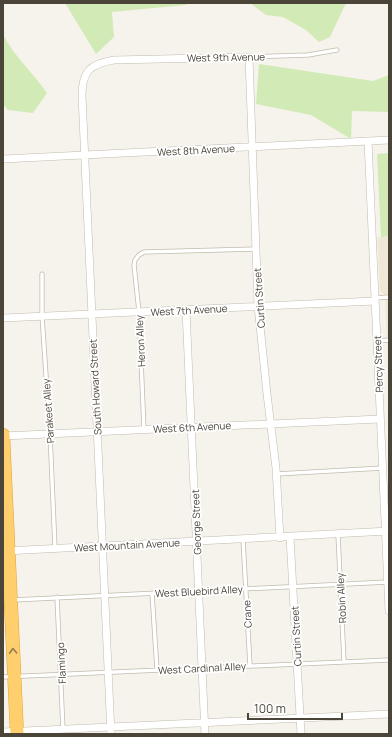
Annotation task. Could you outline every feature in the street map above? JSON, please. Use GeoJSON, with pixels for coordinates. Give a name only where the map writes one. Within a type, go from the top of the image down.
{"type":"FeatureCollection","features":[{"type":"Feature","properties":{"kind":"highway"},"geometry":{"type":"LineString","coordinates":[[3,435],[9,606],[9,677],[17,733]]}},
{"type":"Feature","properties":{"kind":"street","name":"West 9th Avenue"},"geometry":{"type":"LineString","coordinates":[[114,60],[249,56]]}},
{"type":"Feature","properties":{"kind":"street","name":"Curtin Street"},"geometry":{"type":"LineString","coordinates":[[249,56],[258,306],[276,474],[280,538]]}},
{"type":"Feature","properties":{"kind":"street","name":"South Howard Street"},"geometry":{"type":"LineString","coordinates":[[111,731],[82,87],[84,77],[97,63],[114,60]]}},
{"type":"Feature","properties":{"kind":"street","name":"West 8th Avenue"},"geometry":{"type":"LineString","coordinates":[[3,159],[389,140]]}},
{"type":"Feature","properties":{"kind":"street","name":"Percy Street"},"geometry":{"type":"LineString","coordinates":[[368,141],[380,419],[387,532],[389,611]]}},
{"type":"Feature","properties":{"kind":"street","name":"West 7th Avenue"},"geometry":{"type":"LineString","coordinates":[[3,318],[375,300]]}},
{"type":"Feature","properties":{"kind":"street","name":"George Street"},"geometry":{"type":"LineString","coordinates":[[186,310],[205,734]]}},
{"type":"Feature","properties":{"kind":"street","name":"West 6th Avenue"},"geometry":{"type":"LineString","coordinates":[[3,435],[380,419]]}},
{"type":"Feature","properties":{"kind":"street","name":"West Mountain Avenue"},"geometry":{"type":"LineString","coordinates":[[6,552],[54,548],[387,532]]}},
{"type":"Feature","properties":{"kind":"street","name":"Curtin Street"},"geometry":{"type":"LineString","coordinates":[[290,537],[301,734]]}},
{"type":"Feature","properties":{"kind":"street"},"geometry":{"type":"LineString","coordinates":[[3,732],[17,733],[63,730],[111,731],[205,723],[389,714]]}},
{"type":"Feature","properties":{"kind":"lane","name":"West 9th Avenue"},"geometry":{"type":"LineString","coordinates":[[249,56],[308,55],[337,50]]}},
{"type":"Feature","properties":{"kind":"lane","name":"Heron Alley"},"geometry":{"type":"LineString","coordinates":[[144,430],[139,312],[134,265],[135,260],[144,252],[256,249]]}},
{"type":"Feature","properties":{"kind":"lane","name":"Parakeet Alley"},"geometry":{"type":"LineString","coordinates":[[42,274],[42,316],[50,434],[54,548]]}},
{"type":"Feature","properties":{"kind":"lane"},"geometry":{"type":"LineString","coordinates":[[375,300],[389,297]]}},
{"type":"Feature","properties":{"kind":"lane"},"geometry":{"type":"LineString","coordinates":[[377,341],[389,340]]}},
{"type":"Feature","properties":{"kind":"lane"},"geometry":{"type":"LineString","coordinates":[[276,474],[383,468]]}},
{"type":"Feature","properties":{"kind":"lane","name":"Robin Alley"},"geometry":{"type":"LineString","coordinates":[[338,535],[344,662]]}},
{"type":"Feature","properties":{"kind":"lane","name":"Crane"},"geometry":{"type":"LineString","coordinates":[[243,539],[250,666]]}},
{"type":"Feature","properties":{"kind":"lane","name":"West Bluebird Alley"},"geometry":{"type":"LineString","coordinates":[[9,606],[57,597],[388,582]]}},
{"type":"Feature","properties":{"kind":"lane"},"geometry":{"type":"LineString","coordinates":[[152,593],[157,670]]}},
{"type":"Feature","properties":{"kind":"lane","name":"Flamingo"},"geometry":{"type":"LineString","coordinates":[[57,597],[62,675],[63,730]]}},
{"type":"Feature","properties":{"kind":"lane","name":"West Cardinal Alley"},"geometry":{"type":"LineString","coordinates":[[9,677],[389,660]]}},
{"type":"Feature","properties":{"kind":"shaded area"},"geometry":{"type":"Polygon","coordinates":[[[389,235],[389,391],[385,295],[380,291],[377,237],[381,238],[389,235]]]}},
{"type":"Feature","properties":{"kind":"green space"},"geometry":{"type":"Polygon","coordinates":[[[65,3],[187,3],[186,5],[112,12],[114,37],[96,54],[65,3]]]}},
{"type":"Feature","properties":{"kind":"green space"},"geometry":{"type":"Polygon","coordinates":[[[250,3],[346,3],[330,37],[319,42],[306,30],[283,17],[266,15],[250,3]]]}},
{"type":"Feature","properties":{"kind":"green space"},"geometry":{"type":"Polygon","coordinates":[[[3,34],[18,57],[47,93],[33,113],[8,110],[3,104],[3,34]]]}},
{"type":"Feature","properties":{"kind":"green space"},"geometry":{"type":"Polygon","coordinates":[[[259,64],[373,81],[389,75],[389,112],[352,111],[351,139],[311,115],[256,104],[259,64]]]}},
{"type":"Feature","properties":{"kind":"green space"},"geometry":{"type":"Polygon","coordinates":[[[389,153],[389,235],[381,238],[377,154],[389,153]]]}}]}
